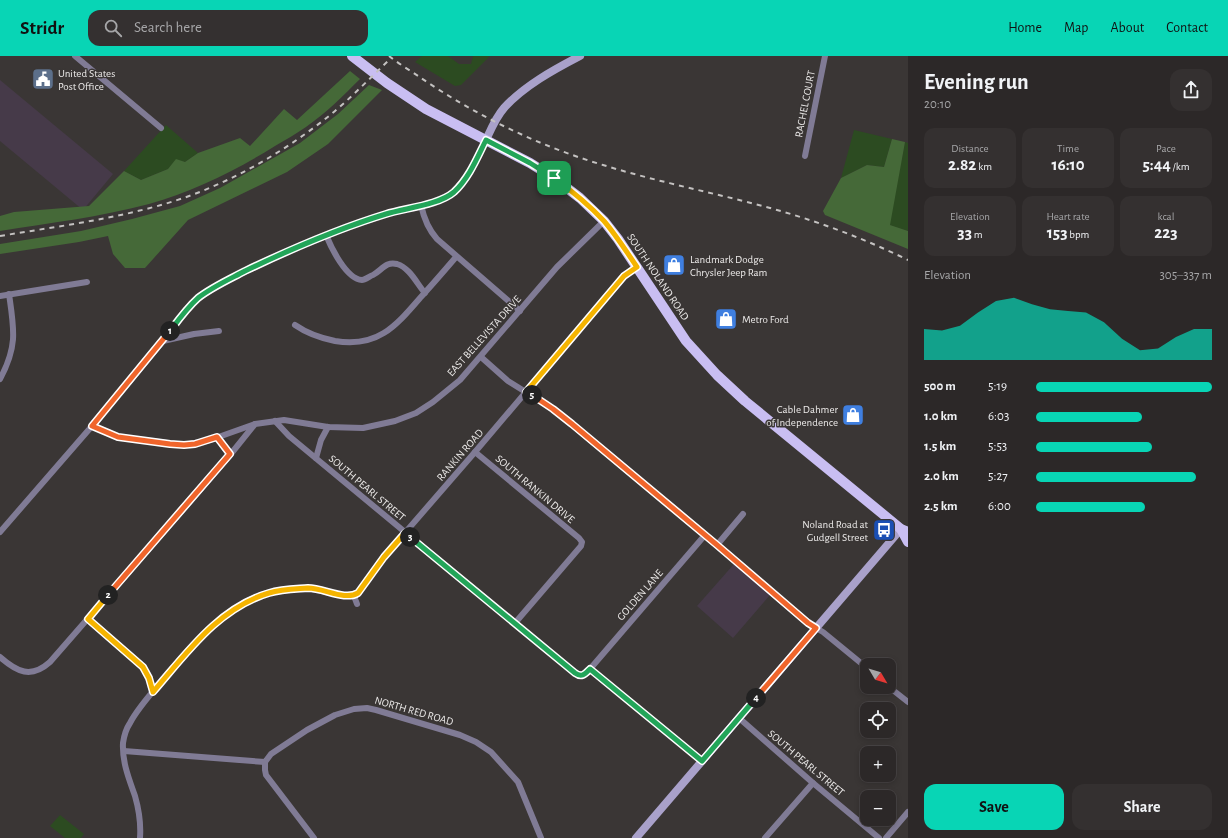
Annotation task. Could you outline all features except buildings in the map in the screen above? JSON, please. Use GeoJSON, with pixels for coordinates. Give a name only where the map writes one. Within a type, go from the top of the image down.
{"type":"FeatureCollection","features":[{"type":"Feature","properties":{"kind":"main road","name":"SOUTH NOLAND ROAD"},"geometry":{"type":"LineString","coordinates":[[352,56],[387,83],[426,109],[530,163],[554,178],[580,198],[604,221],[618,239],[686,341],[717,375],[745,401],[904,531],[908,542]]}},
{"type":"Feature","properties":{"kind":"street"},"geometry":{"type":"LineString","coordinates":[[75,56],[161,128]]}},
{"type":"Feature","properties":{"kind":"street"},"geometry":{"type":"LineString","coordinates":[[0,532],[92,426],[163,341],[188,308],[199,297],[288,251],[326,235],[387,214],[448,196],[467,177],[503,109],[511,101],[558,67],[580,56]]}},
{"type":"Feature","properties":{"kind":"street","name":"RACHEL COURT"},"geometry":{"type":"LineString","coordinates":[[805,156],[825,56]]}},
{"type":"Feature","properties":{"kind":"street"},"geometry":{"type":"LineString","coordinates":[[421,205],[429,229],[437,240],[520,311]]}},
{"type":"Feature","properties":{"kind":"street","name":"EAST BELLEVISTA DRIVE"},"geometry":{"type":"LineString","coordinates":[[255,424],[284,420],[328,427],[350,428],[395,422],[416,413],[433,402],[460,380],[557,267],[604,221]]}},
{"type":"Feature","properties":{"kind":"street"},"geometry":{"type":"LineString","coordinates":[[326,235],[330,246],[354,278],[362,280],[373,275],[385,266],[395,264],[402,266],[408,271],[425,293]]}},
{"type":"Feature","properties":{"kind":"street"},"geometry":{"type":"LineString","coordinates":[[295,325],[314,336],[345,343],[380,336],[390,330],[403,318],[456,257]]}},
{"type":"Feature","properties":{"kind":"street","name":"RANKIN ROAD"},"geometry":{"type":"LineString","coordinates":[[354,596],[358,593],[384,557],[624,276],[637,267]]}},
{"type":"Feature","properties":{"kind":"street"},"geometry":{"type":"LineString","coordinates":[[0,296],[87,282]]}},
{"type":"Feature","properties":{"kind":"street"},"geometry":{"type":"LineString","coordinates":[[0,379],[8,364],[14,343],[14,330],[9,294]]}},
{"type":"Feature","properties":{"kind":"street"},"geometry":{"type":"LineString","coordinates":[[163,341],[194,334],[219,331]]}},
{"type":"Feature","properties":{"kind":"street"},"geometry":{"type":"LineString","coordinates":[[481,357],[508,381],[553,409],[717,545],[808,623],[823,632],[860,662]]}},
{"type":"Feature","properties":{"kind":"street","name":"SOUTH PEARL STREET"},"geometry":{"type":"LineString","coordinates":[[275,421],[289,436],[578,675],[584,675],[590,669]]}},
{"type":"Feature","properties":{"kind":"street"},"geometry":{"type":"LineString","coordinates":[[92,426],[118,437],[184,445],[195,444],[255,424]]}},
{"type":"Feature","properties":{"kind":"street"},"geometry":{"type":"LineString","coordinates":[[0,657],[10,666],[26,672],[37,671],[45,667],[255,424]]}},
{"type":"Feature","properties":{"kind":"street","name":"SOUTH PEARL STREET"},"geometry":{"type":"LineString","coordinates":[[316,458],[321,440],[328,427]]}},
{"type":"Feature","properties":{"kind":"street"},"geometry":{"type":"LineString","coordinates":[[217,437],[230,454]]}},
{"type":"Feature","properties":{"kind":"street","name":"SOUTH RANKIN DRIVE"},"geometry":{"type":"LineString","coordinates":[[475,452],[582,542],[581,546],[515,623]]}},
{"type":"Feature","properties":{"kind":"street"},"geometry":{"type":"LineString","coordinates":[[717,545],[743,514]]}},
{"type":"Feature","properties":{"kind":"street"},"geometry":{"type":"LineString","coordinates":[[636,838],[816,628],[904,531]]}},
{"type":"Feature","properties":{"kind":"street","name":"GOLDEN LANE"},"geometry":{"type":"LineString","coordinates":[[590,669],[705,535]]}},
{"type":"Feature","properties":{"kind":"street"},"geometry":{"type":"LineString","coordinates":[[140,838],[139,810],[126,774],[123,744],[129,724],[135,713],[191,647],[229,613],[254,598],[273,592],[286,589],[311,588],[346,596],[354,596],[357,604]]}},
{"type":"Feature","properties":{"kind":"street"},"geometry":{"type":"LineString","coordinates":[[88,619],[143,667],[149,678],[153,692]]}},
{"type":"Feature","properties":{"kind":"street"},"geometry":{"type":"LineString","coordinates":[[590,669],[702,761]]}},
{"type":"Feature","properties":{"kind":"street"},"geometry":{"type":"LineString","coordinates":[[896,693],[908,702]]}},
{"type":"Feature","properties":{"kind":"street","name":"NORTH RED ROAD"},"geometry":{"type":"LineString","coordinates":[[265,762],[271,754],[307,730],[335,715],[354,709],[367,708],[376,710],[460,735],[476,742],[491,752],[518,782],[540,838]]}},
{"type":"Feature","properties":{"kind":"street","name":"SOUTH PEARL STREET"},"geometry":{"type":"LineString","coordinates":[[738,718],[879,838]]}},
{"type":"Feature","properties":{"kind":"street"},"geometry":{"type":"LineString","coordinates":[[124,751],[265,762],[266,775],[314,838]]}},
{"type":"Feature","properties":{"kind":"street"},"geometry":{"type":"LineString","coordinates":[[765,838],[813,783]]}},
{"type":"Feature","properties":{"kind":"street"},"geometry":{"type":"LineString","coordinates":[[886,838],[908,812]]}},
{"type":"Feature","properties":{"kind":"shaded area"},"geometry":{"type":"Polygon","coordinates":[[[0,80],[113,174],[83,210],[0,141],[0,80]]]}},
{"type":"Feature","properties":{"kind":"shaded area"},"geometry":{"type":"Polygon","coordinates":[[[734,564],[770,595],[733,638],[697,606],[734,564]]]}},
{"type":"Feature","properties":{"kind":"green space"},"geometry":{"type":"Polygon","coordinates":[[[422,56],[448,56],[459,64],[471,64],[473,56],[490,56],[461,85],[455,86],[415,62],[422,56]]]}},
{"type":"Feature","properties":{"kind":"green space"},"geometry":{"type":"Polygon","coordinates":[[[350,71],[360,79],[320,116],[302,130],[214,180],[166,199],[131,209],[0,231],[0,216],[14,212],[89,206],[124,171],[141,180],[168,169],[176,159],[185,162],[198,153],[240,138],[250,146],[284,109],[297,120],[350,71]]]}},
{"type":"Feature","properties":{"kind":"green space"},"geometry":{"type":"Polygon","coordinates":[[[369,85],[382,90],[328,144],[287,172],[188,220],[145,268],[125,268],[113,254],[108,236],[0,254],[0,244],[81,231],[132,219],[180,206],[220,188],[300,143],[338,114],[369,85]]]}},
{"type":"Feature","properties":{"kind":"green space"},"geometry":{"type":"Polygon","coordinates":[[[166,125],[198,153],[185,162],[176,160],[168,169],[141,180],[124,171],[166,125]]]}},
{"type":"Feature","properties":{"kind":"green space"},"geometry":{"type":"Polygon","coordinates":[[[854,130],[892,139],[884,167],[867,165],[841,178],[854,130]]]}},
{"type":"Feature","properties":{"kind":"green space"},"geometry":{"type":"Polygon","coordinates":[[[892,139],[905,142],[890,225],[908,231],[908,249],[825,215],[823,211],[841,178],[867,165],[884,167],[892,139]]]}},
{"type":"Feature","properties":{"kind":"green space"},"geometry":{"type":"Polygon","coordinates":[[[905,142],[908,143],[908,231],[889,225],[905,142]]]}},
{"type":"Feature","properties":{"kind":"green space"},"geometry":{"type":"Polygon","coordinates":[[[60,815],[84,834],[81,838],[65,838],[50,826],[60,815]]]}},
{"type":"Feature","properties":{"kind":"railway"},"geometry":{"type":"LineString","coordinates":[[389,56],[464,105],[509,129],[555,149],[624,171],[770,208],[805,219],[857,237],[908,260]]}},
{"type":"Feature","properties":{"kind":"railway"},"geometry":{"type":"LineString","coordinates":[[0,236],[121,215],[184,198],[228,180],[250,169],[291,144],[329,116],[389,60]]}},
{"type":"Feature","properties":{"kind":"place","name":"United States Post Office"},"geometry":{"type":"Point","coordinates":[43,79]}},
{"type":"Feature","properties":{"kind":"place","name":"Landmark Dodge Chrysler Jeep Ram"},"geometry":{"type":"Point","coordinates":[674,265]}},
{"type":"Feature","properties":{"kind":"place","name":"Metro Ford"},"geometry":{"type":"Point","coordinates":[726,319]}},
{"type":"Feature","properties":{"kind":"place","name":"Cable Dahmer of Independence"},"geometry":{"type":"Point","coordinates":[853,415]}},
{"type":"Feature","properties":{"kind":"place","name":"Noland Road at Gudgell Street"},"geometry":{"type":"Point","coordinates":[884,530]}},
{"type":"Feature","properties":{"kind":"route"},"geometry":{"type":"LineString","coordinates":[[486,140],[530,163],[554,178],[580,198],[604,221],[637,267],[624,276],[526,392],[553,409],[717,545],[808,623],[816,628],[702,761],[590,669],[581,676],[575,673],[405,533],[384,557],[358,593],[354,596],[346,596],[311,588],[286,589],[270,592],[239,605],[211,627],[191,647],[153,692],[149,678],[143,667],[88,619],[230,454],[217,437],[195,444],[170,444],[118,437],[92,426],[163,341],[183,314],[199,297],[216,286],[288,251],[326,235],[346,227],[439,200],[448,196],[454,192],[467,177],[486,140]]}}]}
